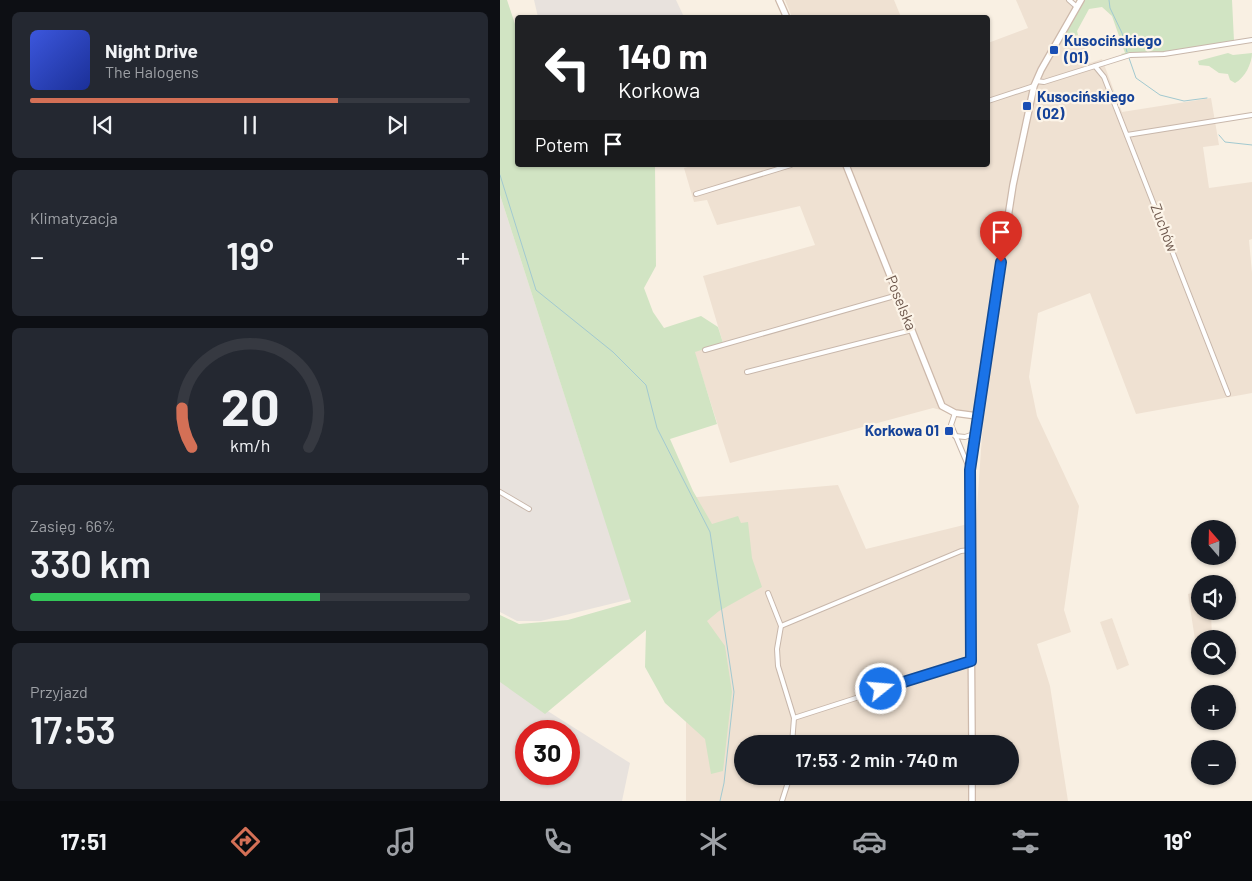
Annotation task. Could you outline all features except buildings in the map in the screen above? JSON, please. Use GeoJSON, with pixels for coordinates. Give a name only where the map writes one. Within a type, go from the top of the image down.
{"type":"FeatureCollection","features":[{"type":"Feature","properties":{"kind":"street"},"geometry":{"type":"LineString","coordinates":[[780,0],[786,15]]}},
{"type":"Feature","properties":{"kind":"street"},"geometry":{"type":"LineString","coordinates":[[1069,0],[1076,7]]}},
{"type":"Feature","properties":{"kind":"street"},"geometry":{"type":"LineString","coordinates":[[972,735],[970,470],[974,434],[1013,185],[1035,84],[1080,0]]}},
{"type":"Feature","properties":{"kind":"street"},"geometry":{"type":"LineString","coordinates":[[990,100],[1035,84],[1130,55],[1164,54],[1252,40]]}},
{"type":"Feature","properties":{"kind":"street","name":"Zuchów"},"geometry":{"type":"LineString","coordinates":[[1095,66],[1104,77],[1228,394]]}},
{"type":"Feature","properties":{"kind":"street"},"geometry":{"type":"LineString","coordinates":[[1127,134],[1252,115]]}},
{"type":"Feature","properties":{"kind":"street"},"geometry":{"type":"LineString","coordinates":[[696,194],[784,167]]}},
{"type":"Feature","properties":{"kind":"street","name":"Poselska"},"geometry":{"type":"LineString","coordinates":[[847,167],[942,406],[955,413]]}},
{"type":"Feature","properties":{"kind":"street"},"geometry":{"type":"LineString","coordinates":[[705,350],[898,295]]}},
{"type":"Feature","properties":{"kind":"street"},"geometry":{"type":"LineString","coordinates":[[747,372],[912,330]]}},
{"type":"Feature","properties":{"kind":"street"},"geometry":{"type":"LineString","coordinates":[[970,470],[951,422],[955,413],[977,416]]}},
{"type":"Feature","properties":{"kind":"street"},"geometry":{"type":"LineString","coordinates":[[955,436],[965,438],[974,434]]}},
{"type":"Feature","properties":{"kind":"street"},"geometry":{"type":"LineString","coordinates":[[500,492],[529,509]]}},
{"type":"Feature","properties":{"kind":"street"},"geometry":{"type":"LineString","coordinates":[[781,626],[961,551],[970,550]]}},
{"type":"Feature","properties":{"kind":"street"},"geometry":{"type":"LineString","coordinates":[[768,593],[781,626],[777,650],[778,666],[794,718],[793,735]]}},
{"type":"Feature","properties":{"kind":"street"},"geometry":{"type":"LineString","coordinates":[[794,718],[971,661]]}},
{"type":"Feature","properties":{"kind":"street"},"geometry":{"type":"LineString","coordinates":[[782,801],[787,785]]}},
{"type":"Feature","properties":{"kind":"street"},"geometry":{"type":"LineString","coordinates":[[972,785],[972,801]]}},
{"type":"Feature","properties":{"kind":"shaded area"},"geometry":{"type":"Polygon","coordinates":[[[534,0],[676,0],[683,15],[538,15],[534,0]]]}},
{"type":"Feature","properties":{"kind":"shaded area"},"geometry":{"type":"Polygon","coordinates":[[[785,0],[894,0],[900,15],[791,15],[785,0]]]}},
{"type":"Feature","properties":{"kind":"shaded area"},"geometry":{"type":"Polygon","coordinates":[[[1016,0],[1072,0],[1078,12],[1062,41],[1080,35],[1090,63],[1102,59],[1122,112],[1211,98],[1219,145],[1203,147],[1209,188],[1252,182],[1252,239],[1249,240],[1252,273],[1252,393],[1136,414],[1090,293],[1038,313],[1029,377],[1037,416],[1079,506],[1064,610],[1071,632],[1037,644],[1050,686],[1068,801],[686,801],[686,498],[838,485],[866,549],[976,522],[983,421],[933,408],[730,463],[694,351],[723,343],[703,276],[815,245],[800,206],[717,225],[707,200],[694,202],[684,168],[990,167],[990,42],[1028,28],[1016,0]]]}},
{"type":"Feature","properties":{"kind":"shaded area"},"geometry":{"type":"Polygon","coordinates":[[[500,195],[591,477],[639,597],[541,621],[517,621],[500,612],[500,195]]]}},
{"type":"Feature","properties":{"kind":"shaded area"},"geometry":{"type":"Polygon","coordinates":[[[1191,593],[1191,614],[1188,594],[1191,593]]]}},
{"type":"Feature","properties":{"kind":"shaded area"},"geometry":{"type":"Polygon","coordinates":[[[1112,618],[1129,665],[1117,670],[1100,622],[1112,618]]]}},
{"type":"Feature","properties":{"kind":"shaded area"},"geometry":{"type":"Polygon","coordinates":[[[1192,620],[1211,620],[1212,630],[1194,630],[1192,620]]]}},
{"type":"Feature","properties":{"kind":"shaded area"},"geometry":{"type":"Polygon","coordinates":[[[500,681],[562,720],[515,720],[515,785],[580,785],[580,731],[630,763],[622,801],[500,801],[500,681]]]}},
{"type":"Feature","properties":{"kind":"green space"},"geometry":{"type":"Polygon","coordinates":[[[500,0],[507,0],[515,24],[515,167],[655,167],[656,266],[644,288],[653,312],[664,328],[701,316],[718,327],[723,343],[695,352],[717,424],[670,439],[693,491],[712,524],[738,516],[741,523],[748,522],[752,558],[762,587],[719,611],[707,621],[725,646],[732,692],[723,771],[711,774],[705,739],[665,703],[645,667],[646,630],[545,714],[500,682],[500,615],[519,624],[568,620],[631,602],[500,195],[500,0]]]}},
{"type":"Feature","properties":{"kind":"green space"},"geometry":{"type":"Polygon","coordinates":[[[1085,0],[1232,0],[1234,41],[1164,53],[1122,55],[1125,53],[1112,16],[1102,7],[1089,9],[1077,31],[1078,35],[1061,42],[1085,0]]]}},
{"type":"Feature","properties":{"kind":"green space"},"geometry":{"type":"Polygon","coordinates":[[[1228,53],[1233,55],[1252,53],[1247,70],[1242,78],[1235,83],[1230,80],[1228,74],[1219,73],[1209,66],[1199,65],[1198,61],[1228,53]]]}},
{"type":"Feature","properties":{"kind":"waterway"},"geometry":{"type":"LineString","coordinates":[[1109,0],[1110,8],[1122,33],[1127,52]]}},
{"type":"Feature","properties":{"kind":"waterway"},"geometry":{"type":"LineString","coordinates":[[1129,58],[1136,78],[1160,95],[1184,101],[1207,98]]}},
{"type":"Feature","properties":{"kind":"waterway"},"geometry":{"type":"LineString","coordinates":[[1219,135],[1225,142],[1252,145]]}},
{"type":"Feature","properties":{"kind":"waterway"},"geometry":{"type":"LineString","coordinates":[[500,175],[536,290],[613,352],[646,385],[657,428],[710,532],[734,692],[724,783],[720,801]]}},
{"type":"Feature","properties":{"kind":"place","name":"Kusocińskiego (01)"},"geometry":{"type":"Point","coordinates":[1054,50]}},
{"type":"Feature","properties":{"kind":"place","name":"Kusocińskiego (02)"},"geometry":{"type":"Point","coordinates":[1027,106]}},
{"type":"Feature","properties":{"kind":"place","name":"Korkowa 01"},"geometry":{"type":"Point","coordinates":[949,431]}},
{"type":"Feature","properties":{"kind":"route"},"geometry":{"type":"LineString","coordinates":[[881,689],[971,661],[970,470],[1001,262]]}}]}
